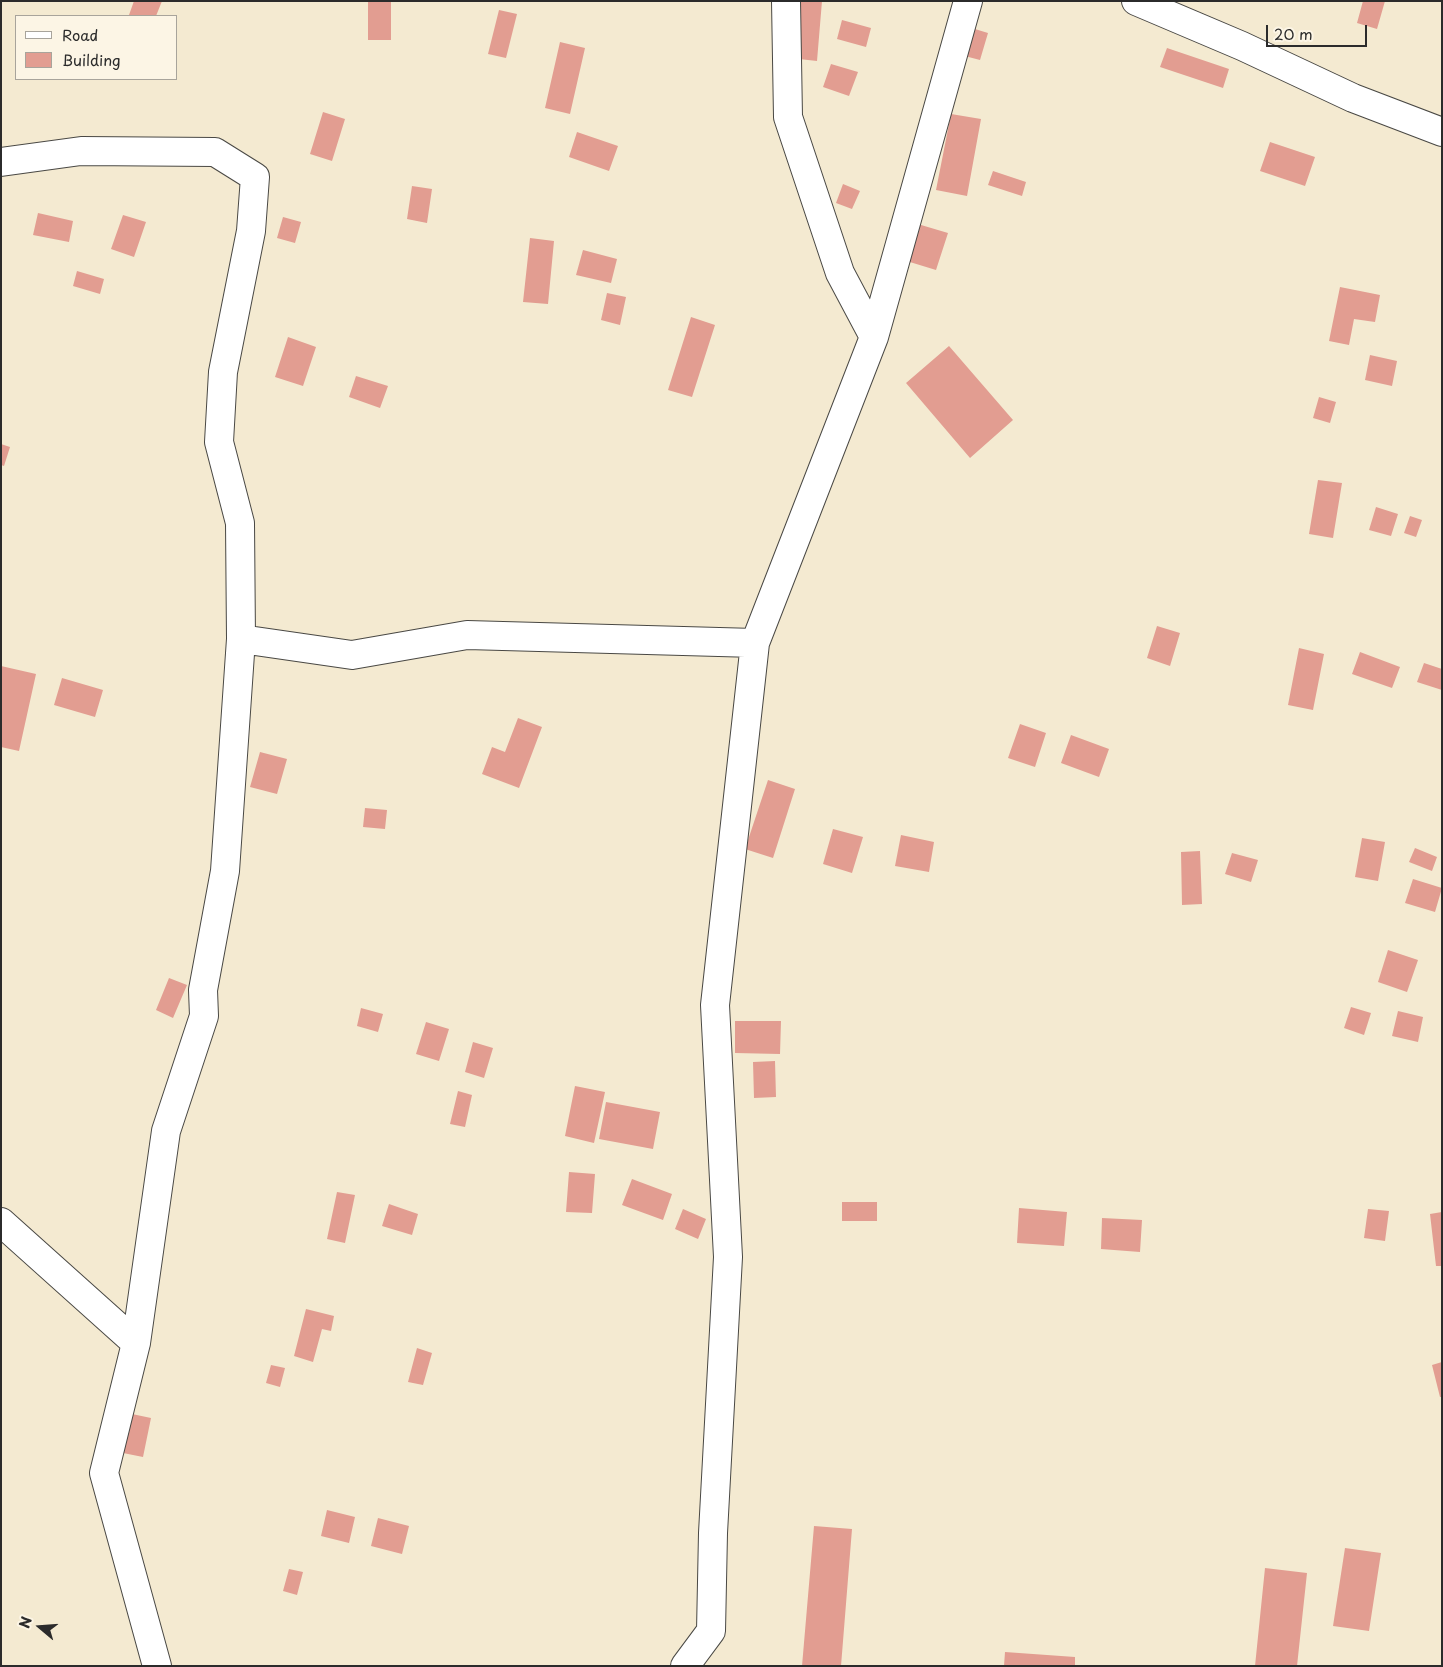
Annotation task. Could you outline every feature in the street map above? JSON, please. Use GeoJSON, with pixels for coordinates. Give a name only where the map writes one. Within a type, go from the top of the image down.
{"type":"FeatureCollection","features":[{"type":"Feature","properties":{"kind":"street"},"geometry":{"type":"LineString","coordinates":[[786,1],[788,117],[840,273],[874,337]]}},
{"type":"Feature","properties":{"kind":"street"},"geometry":{"type":"LineString","coordinates":[[685,1666],[711,1631],[713,1533],[728,1256],[715,1005],[756,643],[874,337],[968,1]]}},
{"type":"Feature","properties":{"kind":"street"},"geometry":{"type":"LineString","coordinates":[[1136,1],[1242,46],[1354,98],[1442,132]]}},
{"type":"Feature","properties":{"kind":"street"},"geometry":{"type":"LineString","coordinates":[[1,162],[81,151],[215,152],[256,177],[250,231],[223,372],[219,442],[240,523],[241,639],[225,871],[203,990],[204,1016],[166,1131],[136,1343],[104,1473],[157,1666]]}},
{"type":"Feature","properties":{"kind":"street"},"geometry":{"type":"LineString","coordinates":[[241,639],[352,655],[467,635],[756,643]]}},
{"type":"Feature","properties":{"kind":"street"},"geometry":{"type":"LineString","coordinates":[[1,1222],[136,1343]]}},
{"type":"Feature","properties":{"kind":"building"},"geometry":{"type":"Polygon","coordinates":[[[134,1],[162,1],[156,15],[129,15],[134,1]]]}},
{"type":"Feature","properties":{"kind":"building"},"geometry":{"type":"Polygon","coordinates":[[[368,1],[391,1],[391,40],[368,40],[368,1]]]}},
{"type":"Feature","properties":{"kind":"building"},"geometry":{"type":"Polygon","coordinates":[[[794,1],[822,1],[817,61],[790,58],[794,1]]]}},
{"type":"Feature","properties":{"kind":"building"},"geometry":{"type":"Polygon","coordinates":[[[1363,1],[1385,1],[1377,29],[1357,23],[1363,1]]]}},
{"type":"Feature","properties":{"kind":"building"},"geometry":{"type":"Polygon","coordinates":[[[499,10],[517,14],[506,58],[488,54],[499,10]]]}},
{"type":"Feature","properties":{"kind":"building"},"geometry":{"type":"Polygon","coordinates":[[[842,20],[871,28],[866,47],[837,39],[842,20]]]}},
{"type":"Feature","properties":{"kind":"building"},"geometry":{"type":"Polygon","coordinates":[[[965,26],[988,33],[980,60],[957,54],[965,26]]]}},
{"type":"Feature","properties":{"kind":"building"},"geometry":{"type":"Polygon","coordinates":[[[560,42],[585,48],[570,114],[545,108],[560,42]]]}},
{"type":"Feature","properties":{"kind":"building"},"geometry":{"type":"Polygon","coordinates":[[[1167,48],[1229,69],[1223,88],[1160,67],[1167,48]]]}},
{"type":"Feature","properties":{"kind":"building"},"geometry":{"type":"Polygon","coordinates":[[[831,64],[858,72],[849,96],[823,87],[831,64]]]}},
{"type":"Feature","properties":{"kind":"building"},"geometry":{"type":"Polygon","coordinates":[[[323,112],[345,119],[332,161],[310,154],[323,112]]]}},
{"type":"Feature","properties":{"kind":"building"},"geometry":{"type":"Polygon","coordinates":[[[951,114],[981,119],[967,196],[936,190],[951,114]]]}},
{"type":"Feature","properties":{"kind":"building"},"geometry":{"type":"Polygon","coordinates":[[[577,132],[618,146],[609,171],[569,157],[577,132]]]}},
{"type":"Feature","properties":{"kind":"building"},"geometry":{"type":"Polygon","coordinates":[[[1270,142],[1315,157],[1305,186],[1260,171],[1270,142]]]}},
{"type":"Feature","properties":{"kind":"building"},"geometry":{"type":"Polygon","coordinates":[[[993,171],[1026,182],[1022,196],[988,185],[993,171]]]}},
{"type":"Feature","properties":{"kind":"building"},"geometry":{"type":"Polygon","coordinates":[[[843,184],[860,191],[852,209],[836,203],[843,184]]]}},
{"type":"Feature","properties":{"kind":"building"},"geometry":{"type":"Polygon","coordinates":[[[412,186],[432,189],[427,223],[407,219],[412,186]]]}},
{"type":"Feature","properties":{"kind":"building"},"geometry":{"type":"Polygon","coordinates":[[[38,213],[73,221],[69,242],[33,235],[38,213]]]}},
{"type":"Feature","properties":{"kind":"building"},"geometry":{"type":"Polygon","coordinates":[[[123,215],[146,222],[134,257],[111,249],[123,215]]]}},
{"type":"Feature","properties":{"kind":"building"},"geometry":{"type":"Polygon","coordinates":[[[283,217],[301,222],[295,243],[277,238],[283,217]]]}},
{"type":"Feature","properties":{"kind":"building"},"geometry":{"type":"Polygon","coordinates":[[[911,222],[948,233],[936,270],[900,259],[911,222]]]}},
{"type":"Feature","properties":{"kind":"building"},"geometry":{"type":"Polygon","coordinates":[[[530,238],[554,241],[548,304],[523,302],[530,238]]]}},
{"type":"Feature","properties":{"kind":"building"},"geometry":{"type":"Polygon","coordinates":[[[583,250],[617,259],[611,283],[576,275],[583,250]]]}},
{"type":"Feature","properties":{"kind":"building"},"geometry":{"type":"Polygon","coordinates":[[[77,271],[104,279],[100,294],[73,286],[77,271]]]}},
{"type":"Feature","properties":{"kind":"building"},"geometry":{"type":"Polygon","coordinates":[[[1340,287],[1380,295],[1375,322],[1354,319],[1349,345],[1329,341],[1340,287]]]}},
{"type":"Feature","properties":{"kind":"building"},"geometry":{"type":"Polygon","coordinates":[[[607,293],[626,297],[620,325],[601,320],[607,293]]]}},
{"type":"Feature","properties":{"kind":"building"},"geometry":{"type":"Polygon","coordinates":[[[691,317],[715,325],[692,397],[668,390],[691,317]]]}},
{"type":"Feature","properties":{"kind":"building"},"geometry":{"type":"Polygon","coordinates":[[[288,337],[316,347],[303,386],[275,377],[288,337]]]}},
{"type":"Feature","properties":{"kind":"building"},"geometry":{"type":"Polygon","coordinates":[[[949,346],[1013,420],[970,458],[906,383],[949,346]]]}},
{"type":"Feature","properties":{"kind":"building"},"geometry":{"type":"Polygon","coordinates":[[[1370,355],[1397,361],[1392,386],[1365,380],[1370,355]]]}},
{"type":"Feature","properties":{"kind":"building"},"geometry":{"type":"Polygon","coordinates":[[[356,376],[388,386],[380,408],[349,397],[356,376]]]}},
{"type":"Feature","properties":{"kind":"building"},"geometry":{"type":"Polygon","coordinates":[[[1319,397],[1336,402],[1330,423],[1313,418],[1319,397]]]}},
{"type":"Feature","properties":{"kind":"building"},"geometry":{"type":"Polygon","coordinates":[[[1,444],[10,447],[4,466],[1,465],[1,444]]]}},
{"type":"Feature","properties":{"kind":"building"},"geometry":{"type":"Polygon","coordinates":[[[1318,480],[1342,483],[1333,538],[1309,534],[1318,480]]]}},
{"type":"Feature","properties":{"kind":"building"},"geometry":{"type":"Polygon","coordinates":[[[1376,507],[1398,514],[1391,536],[1369,530],[1376,507]]]}},
{"type":"Feature","properties":{"kind":"building"},"geometry":{"type":"Polygon","coordinates":[[[1410,516],[1422,520],[1416,537],[1404,533],[1410,516]]]}},
{"type":"Feature","properties":{"kind":"building"},"geometry":{"type":"Polygon","coordinates":[[[1157,626],[1180,633],[1170,666],[1147,658],[1157,626]]]}},
{"type":"Feature","properties":{"kind":"building"},"geometry":{"type":"Polygon","coordinates":[[[1299,648],[1324,654],[1313,710],[1288,705],[1299,648]]]}},
{"type":"Feature","properties":{"kind":"building"},"geometry":{"type":"Polygon","coordinates":[[[1360,652],[1400,667],[1392,688],[1352,674],[1360,652]]]}},
{"type":"Feature","properties":{"kind":"building"},"geometry":{"type":"Polygon","coordinates":[[[1424,663],[1442,669],[1442,690],[1417,682],[1424,663]]]}},
{"type":"Feature","properties":{"kind":"building"},"geometry":{"type":"Polygon","coordinates":[[[1,666],[36,674],[19,751],[1,747],[1,666]]]}},
{"type":"Feature","properties":{"kind":"building"},"geometry":{"type":"Polygon","coordinates":[[[62,678],[103,690],[95,717],[54,705],[62,678]]]}},
{"type":"Feature","properties":{"kind":"building"},"geometry":{"type":"Polygon","coordinates":[[[518,718],[542,727],[519,788],[482,774],[492,747],[505,752],[518,718]]]}},
{"type":"Feature","properties":{"kind":"building"},"geometry":{"type":"Polygon","coordinates":[[[1020,724],[1046,733],[1035,767],[1008,758],[1020,724]]]}},
{"type":"Feature","properties":{"kind":"building"},"geometry":{"type":"Polygon","coordinates":[[[1071,735],[1109,749],[1099,777],[1061,763],[1071,735]]]}},
{"type":"Feature","properties":{"kind":"building"},"geometry":{"type":"Polygon","coordinates":[[[260,752],[287,759],[277,794],[250,787],[260,752]]]}},
{"type":"Feature","properties":{"kind":"building"},"geometry":{"type":"Polygon","coordinates":[[[768,780],[795,789],[773,858],[745,849],[768,780]]]}},
{"type":"Feature","properties":{"kind":"building"},"geometry":{"type":"Polygon","coordinates":[[[365,808],[387,810],[385,829],[363,827],[365,808]]]}},
{"type":"Feature","properties":{"kind":"building"},"geometry":{"type":"Polygon","coordinates":[[[833,829],[863,837],[852,873],[823,864],[833,829]]]}},
{"type":"Feature","properties":{"kind":"building"},"geometry":{"type":"Polygon","coordinates":[[[901,835],[934,842],[929,872],[895,866],[901,835]]]}},
{"type":"Feature","properties":{"kind":"building"},"geometry":{"type":"Polygon","coordinates":[[[1362,838],[1385,842],[1378,881],[1355,877],[1362,838]]]}},
{"type":"Feature","properties":{"kind":"building"},"geometry":{"type":"Polygon","coordinates":[[[1415,848],[1437,857],[1432,871],[1409,862],[1415,848]]]}},
{"type":"Feature","properties":{"kind":"building"},"geometry":{"type":"Polygon","coordinates":[[[1200,851],[1202,904],[1182,905],[1181,852],[1200,851]]]}},
{"type":"Feature","properties":{"kind":"building"},"geometry":{"type":"Polygon","coordinates":[[[1232,853],[1258,860],[1251,882],[1225,874],[1232,853]]]}},
{"type":"Feature","properties":{"kind":"building"},"geometry":{"type":"Polygon","coordinates":[[[1413,879],[1442,888],[1435,912],[1405,903],[1413,879]]]}},
{"type":"Feature","properties":{"kind":"building"},"geometry":{"type":"Polygon","coordinates":[[[1388,950],[1418,960],[1407,992],[1378,982],[1388,950]]]}},
{"type":"Feature","properties":{"kind":"building"},"geometry":{"type":"Polygon","coordinates":[[[169,978],[187,985],[173,1018],[156,1010],[169,978]]]}},
{"type":"Feature","properties":{"kind":"building"},"geometry":{"type":"Polygon","coordinates":[[[1351,1007],[1371,1013],[1364,1035],[1344,1028],[1351,1007]]]}},
{"type":"Feature","properties":{"kind":"building"},"geometry":{"type":"Polygon","coordinates":[[[361,1008],[383,1014],[378,1032],[357,1026],[361,1008]]]}},
{"type":"Feature","properties":{"kind":"building"},"geometry":{"type":"Polygon","coordinates":[[[1398,1011],[1423,1017],[1418,1042],[1392,1036],[1398,1011]]]}},
{"type":"Feature","properties":{"kind":"building"},"geometry":{"type":"Polygon","coordinates":[[[735,1021],[781,1021],[780,1054],[735,1053],[735,1021]]]}},
{"type":"Feature","properties":{"kind":"building"},"geometry":{"type":"Polygon","coordinates":[[[426,1022],[449,1029],[439,1061],[416,1054],[426,1022]]]}},
{"type":"Feature","properties":{"kind":"building"},"geometry":{"type":"Polygon","coordinates":[[[473,1042],[493,1048],[484,1078],[465,1072],[473,1042]]]}},
{"type":"Feature","properties":{"kind":"building"},"geometry":{"type":"Polygon","coordinates":[[[775,1061],[776,1097],[754,1098],[753,1062],[775,1061]]]}},
{"type":"Feature","properties":{"kind":"building"},"geometry":{"type":"Polygon","coordinates":[[[575,1086],[605,1092],[594,1143],[565,1136],[575,1086]]]}},
{"type":"Feature","properties":{"kind":"building"},"geometry":{"type":"Polygon","coordinates":[[[458,1091],[472,1095],[465,1127],[450,1124],[458,1091]]]}},
{"type":"Feature","properties":{"kind":"building"},"geometry":{"type":"Polygon","coordinates":[[[606,1102],[660,1112],[653,1149],[599,1139],[606,1102]]]}},
{"type":"Feature","properties":{"kind":"building"},"geometry":{"type":"Polygon","coordinates":[[[569,1172],[595,1174],[592,1213],[566,1212],[569,1172]]]}},
{"type":"Feature","properties":{"kind":"building"},"geometry":{"type":"Polygon","coordinates":[[[632,1179],[672,1194],[663,1220],[622,1205],[632,1179]]]}},
{"type":"Feature","properties":{"kind":"building"},"geometry":{"type":"Polygon","coordinates":[[[337,1192],[355,1195],[345,1243],[327,1239],[337,1192]]]}},
{"type":"Feature","properties":{"kind":"building"},"geometry":{"type":"Polygon","coordinates":[[[842,1202],[877,1202],[877,1221],[842,1221],[842,1202]]]}},
{"type":"Feature","properties":{"kind":"building"},"geometry":{"type":"Polygon","coordinates":[[[389,1204],[418,1214],[412,1235],[382,1226],[389,1204]]]}},
{"type":"Feature","properties":{"kind":"building"},"geometry":{"type":"Polygon","coordinates":[[[1019,1208],[1067,1212],[1064,1246],[1017,1243],[1019,1208]]]}},
{"type":"Feature","properties":{"kind":"building"},"geometry":{"type":"Polygon","coordinates":[[[683,1209],[706,1219],[698,1239],[675,1229],[683,1209]]]}},
{"type":"Feature","properties":{"kind":"building"},"geometry":{"type":"Polygon","coordinates":[[[1368,1209],[1389,1211],[1385,1241],[1364,1238],[1368,1209]]]}},
{"type":"Feature","properties":{"kind":"building"},"geometry":{"type":"Polygon","coordinates":[[[1442,1212],[1442,1266],[1436,1266],[1430,1214],[1442,1212]]]}},
{"type":"Feature","properties":{"kind":"building"},"geometry":{"type":"Polygon","coordinates":[[[1102,1218],[1142,1220],[1140,1252],[1101,1249],[1102,1218]]]}},
{"type":"Feature","properties":{"kind":"building"},"geometry":{"type":"Polygon","coordinates":[[[306,1309],[334,1316],[331,1331],[322,1329],[313,1362],[294,1356],[306,1309]]]}},
{"type":"Feature","properties":{"kind":"building"},"geometry":{"type":"Polygon","coordinates":[[[417,1348],[432,1353],[423,1385],[408,1382],[417,1348]]]}},
{"type":"Feature","properties":{"kind":"building"},"geometry":{"type":"Polygon","coordinates":[[[1442,1362],[1442,1397],[1440,1397],[1432,1365],[1442,1362]]]}},
{"type":"Feature","properties":{"kind":"building"},"geometry":{"type":"Polygon","coordinates":[[[271,1365],[285,1368],[280,1387],[266,1383],[271,1365]]]}},
{"type":"Feature","properties":{"kind":"building"},"geometry":{"type":"Polygon","coordinates":[[[132,1414],[151,1418],[143,1457],[123,1453],[132,1414]]]}},
{"type":"Feature","properties":{"kind":"building"},"geometry":{"type":"Polygon","coordinates":[[[327,1510],[355,1517],[349,1543],[321,1536],[327,1510]]]}},
{"type":"Feature","properties":{"kind":"building"},"geometry":{"type":"Polygon","coordinates":[[[378,1518],[409,1526],[402,1554],[371,1546],[378,1518]]]}},
{"type":"Feature","properties":{"kind":"building"},"geometry":{"type":"Polygon","coordinates":[[[814,1526],[852,1529],[841,1666],[802,1666],[814,1526]]]}},
{"type":"Feature","properties":{"kind":"building"},"geometry":{"type":"Polygon","coordinates":[[[1345,1548],[1381,1553],[1369,1631],[1333,1626],[1345,1548]]]}},
{"type":"Feature","properties":{"kind":"building"},"geometry":{"type":"Polygon","coordinates":[[[1265,1568],[1307,1573],[1297,1666],[1255,1666],[1265,1568]]]}},
{"type":"Feature","properties":{"kind":"building"},"geometry":{"type":"Polygon","coordinates":[[[289,1569],[303,1572],[297,1595],[283,1591],[289,1569]]]}},
{"type":"Feature","properties":{"kind":"building"},"geometry":{"type":"Polygon","coordinates":[[[1005,1652],[1075,1657],[1075,1666],[1004,1666],[1005,1652]]]}}]}
